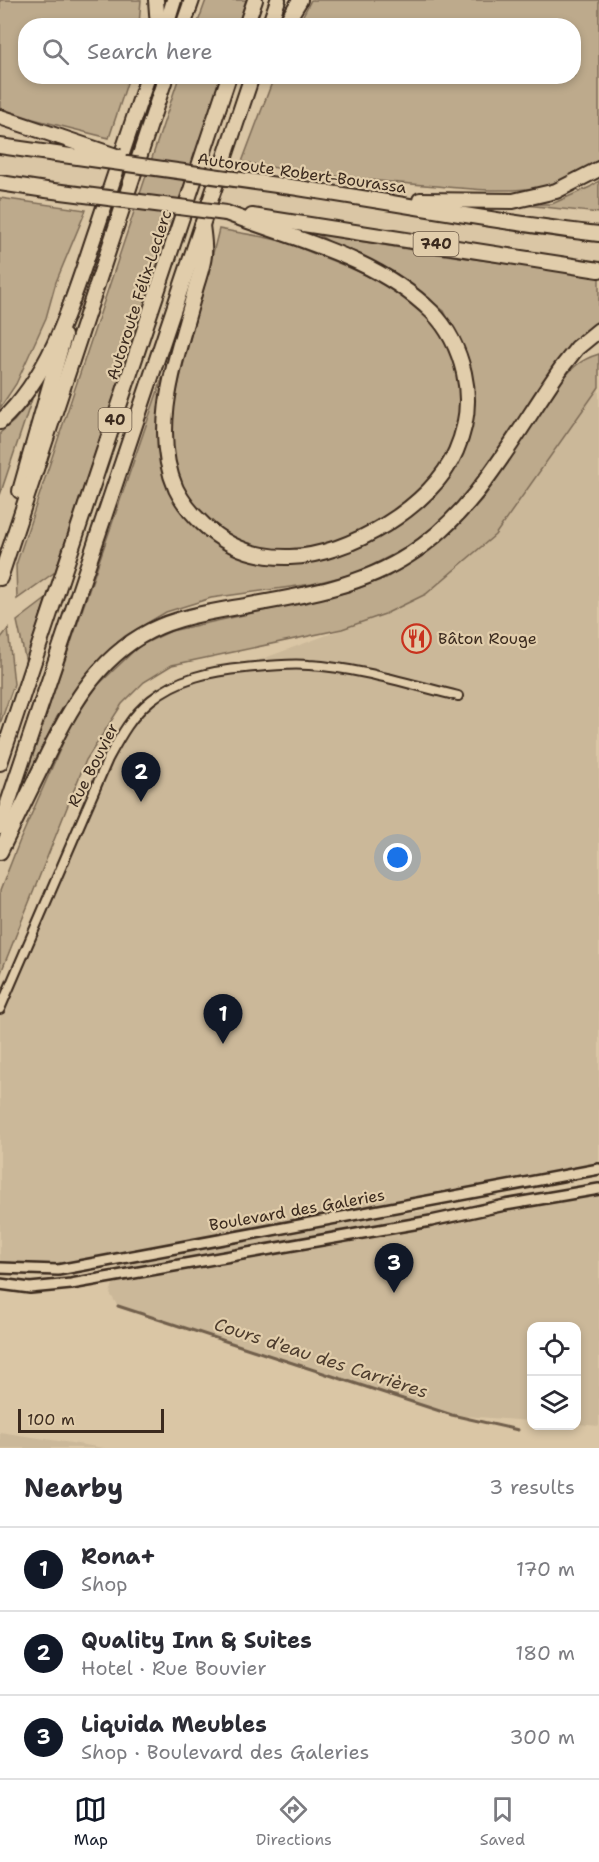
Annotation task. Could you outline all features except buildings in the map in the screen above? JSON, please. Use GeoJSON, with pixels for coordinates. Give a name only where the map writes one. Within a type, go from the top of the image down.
{"type":"FeatureCollection","features":[{"type":"Feature","properties":{"kind":"highway"},"geometry":{"type":"LineString","coordinates":[[156,0],[157,18]]}},
{"type":"Feature","properties":{"kind":"highway"},"geometry":{"type":"LineString","coordinates":[[168,18],[174,0]]}},
{"type":"Feature","properties":{"kind":"highway"},"geometry":{"type":"LineString","coordinates":[[186,18],[192,0]]}},
{"type":"Feature","properties":{"kind":"highway"},"geometry":{"type":"LineString","coordinates":[[249,18],[255,0]]}},
{"type":"Feature","properties":{"kind":"highway"},"geometry":{"type":"LineString","coordinates":[[272,18],[278,0]]}},
{"type":"Feature","properties":{"kind":"highway"},"geometry":{"type":"LineString","coordinates":[[289,18],[300,0]]}},
{"type":"Feature","properties":{"kind":"highway"},"geometry":{"type":"LineString","coordinates":[[0,422],[15,408],[41,370],[68,311],[145,84]]}},
{"type":"Feature","properties":{"kind":"highway"},"geometry":{"type":"LineString","coordinates":[[0,578],[163,84]]}},
{"type":"Feature","properties":{"kind":"highway","name":"Autoroute Félix-Leclerc"},"geometry":{"type":"LineString","coordinates":[[0,764],[226,84]]}},
{"type":"Feature","properties":{"kind":"highway"},"geometry":{"type":"LineString","coordinates":[[0,827],[249,84]]}},
{"type":"Feature","properties":{"kind":"highway"},"geometry":{"type":"LineString","coordinates":[[236,125],[255,84]]}},
{"type":"Feature","properties":{"kind":"highway"},"geometry":{"type":"LineString","coordinates":[[0,117],[149,168]]}},
{"type":"Feature","properties":{"kind":"highway","name":"Autoroute Robert-Bourassa"},"geometry":{"type":"LineString","coordinates":[[0,146],[381,200],[520,225],[599,234]]}},
{"type":"Feature","properties":{"kind":"highway"},"geometry":{"type":"LineString","coordinates":[[381,200],[513,201],[556,191],[599,169]]}},
{"type":"Feature","properties":{"kind":"highway"},"geometry":{"type":"LineString","coordinates":[[1,183],[226,213],[272,224],[363,264],[392,280],[418,300],[434,314],[452,340],[462,361],[468,405],[464,431],[456,453],[429,490],[391,521],[366,535],[331,549],[291,557],[244,551],[214,534],[190,511],[177,490],[168,464],[165,444],[169,391],[204,254],[202,225]]}},
{"type":"Feature","properties":{"kind":"highway","name":"740"},"geometry":{"type":"LineString","coordinates":[[272,224],[599,270]]}},
{"type":"Feature","properties":{"kind":"highway"},"geometry":{"type":"LineString","coordinates":[[0,559],[64,338],[68,311]]}},
{"type":"Feature","properties":{"kind":"highway"},"geometry":{"type":"LineString","coordinates":[[0,852],[68,713],[79,695],[115,655],[135,639],[170,622],[316,592],[363,578],[410,555],[444,528],[468,504],[562,367],[577,348],[599,330]]}},
{"type":"Feature","properties":{"kind":"street","name":"Rue Bouvier"},"geometry":{"type":"LineString","coordinates":[[0,1009],[108,759],[125,728],[137,714],[168,688],[187,679],[212,672],[265,666],[308,665],[357,670],[458,696]]}},
{"type":"Feature","properties":{"kind":"street","name":"Boulevard des Galeries"},"geometry":{"type":"LineString","coordinates":[[0,1268],[58,1270],[599,1169]]}},
{"type":"Feature","properties":{"kind":"street","name":"Boulevard des Galeries"},"geometry":{"type":"LineString","coordinates":[[0,1284],[30,1288],[81,1283],[599,1189]]}},
{"type":"Feature","properties":{"kind":"shaded area"},"geometry":{"type":"Polygon","coordinates":[[[0,0],[141,0],[140,18],[18,18],[18,84],[127,84],[109,138],[33,119],[0,108],[0,0]]]}},
{"type":"Feature","properties":{"kind":"shaded area"},"geometry":{"type":"Polygon","coordinates":[[[206,0],[246,0],[240,18],[200,18],[206,0]]]}},
{"type":"Feature","properties":{"kind":"shaded area"},"geometry":{"type":"Polygon","coordinates":[[[311,0],[599,0],[599,159],[580,173],[550,186],[503,190],[363,179],[242,162],[271,84],[581,84],[581,18],[302,18],[311,0]]]}},
{"type":"Feature","properties":{"kind":"shaded area"},"geometry":{"type":"Polygon","coordinates":[[[177,84],[219,84],[55,572],[17,599],[16,565],[177,84]]]}},
{"type":"Feature","properties":{"kind":"shaded area"},"geometry":{"type":"Polygon","coordinates":[[[599,181],[599,213],[516,204],[552,204],[599,181]]]}},
{"type":"Feature","properties":{"kind":"shaded area"},"geometry":{"type":"Polygon","coordinates":[[[0,198],[86,210],[56,282],[46,318],[16,384],[0,408],[0,198]]]}},
{"type":"Feature","properties":{"kind":"shaded area"},"geometry":{"type":"Polygon","coordinates":[[[219,229],[287,243],[349,267],[396,290],[423,311],[434,323],[446,343],[457,374],[462,414],[446,456],[423,485],[393,511],[359,531],[322,544],[285,550],[249,545],[217,529],[197,510],[181,488],[172,454],[171,436],[175,399],[219,229]]]}},
{"type":"Feature","properties":{"kind":"shaded area"},"geometry":{"type":"Polygon","coordinates":[[[317,234],[431,253],[599,276],[599,321],[575,342],[482,477],[453,512],[404,549],[357,573],[312,584],[211,598],[166,612],[125,636],[93,666],[57,717],[17,799],[163,376],[166,376],[158,427],[163,472],[184,513],[210,537],[245,557],[291,562],[344,552],[400,524],[437,492],[461,458],[475,404],[468,358],[444,311],[397,274],[336,246],[317,234]]]}},
{"type":"Feature","properties":{"kind":"shaded area"},"geometry":{"type":"Polygon","coordinates":[[[599,354],[599,387],[495,535],[426,594],[385,614],[342,629],[172,665],[144,682],[122,704],[86,760],[0,975],[0,891],[72,722],[98,685],[139,646],[171,631],[348,592],[386,578],[422,556],[456,528],[484,497],[568,373],[576,365],[599,354]]]}},
{"type":"Feature","properties":{"kind":"shaded area"},"geometry":{"type":"Polygon","coordinates":[[[599,387],[599,1169],[388,1209],[391,1214],[505,1205],[599,1189],[599,1426],[581,1424],[581,1322],[527,1322],[527,1421],[452,1415],[118,1306],[110,1294],[118,1266],[58,1270],[0,1268],[0,1009],[125,728],[167,688],[235,669],[384,614],[426,594],[495,535],[599,387]]]}},
{"type":"Feature","properties":{"kind":"shaded area"},"geometry":{"type":"Polygon","coordinates":[[[32,399],[0,495],[0,433],[14,421],[32,399]]]}},
{"type":"Feature","properties":{"kind":"shaded area"},"geometry":{"type":"Polygon","coordinates":[[[46,599],[26,662],[17,621],[46,599]]]}},
{"type":"Feature","properties":{"kind":"shaded area"},"geometry":{"type":"Polygon","coordinates":[[[8,629],[14,684],[0,724],[0,639],[8,629]]]}},
{"type":"Feature","properties":{"kind":"shaded area"},"geometry":{"type":"Polygon","coordinates":[[[0,1432],[104,1448],[0,1448],[0,1432]]]}},
{"type":"Feature","properties":{"kind":"waterway","name":"Cours d'eau des Carrières"},"geometry":{"type":"LineString","coordinates":[[118,1306],[452,1415],[518,1430]]}},
{"type":"Feature","properties":{"kind":"place","name":"Bâton Rouge"},"geometry":{"type":"Point","coordinates":[417,638]}},
{"type":"Feature","properties":{"kind":"place","name":"Quality Inn & Suites"},"geometry":{"type":"Point","coordinates":[141,802]}},
{"type":"Feature","properties":{"kind":"place","name":"Rona+"},"geometry":{"type":"Point","coordinates":[223,1044]}},
{"type":"Feature","properties":{"kind":"place","name":"Liquida Meubles"},"geometry":{"type":"Point","coordinates":[394,1293]}}]}
